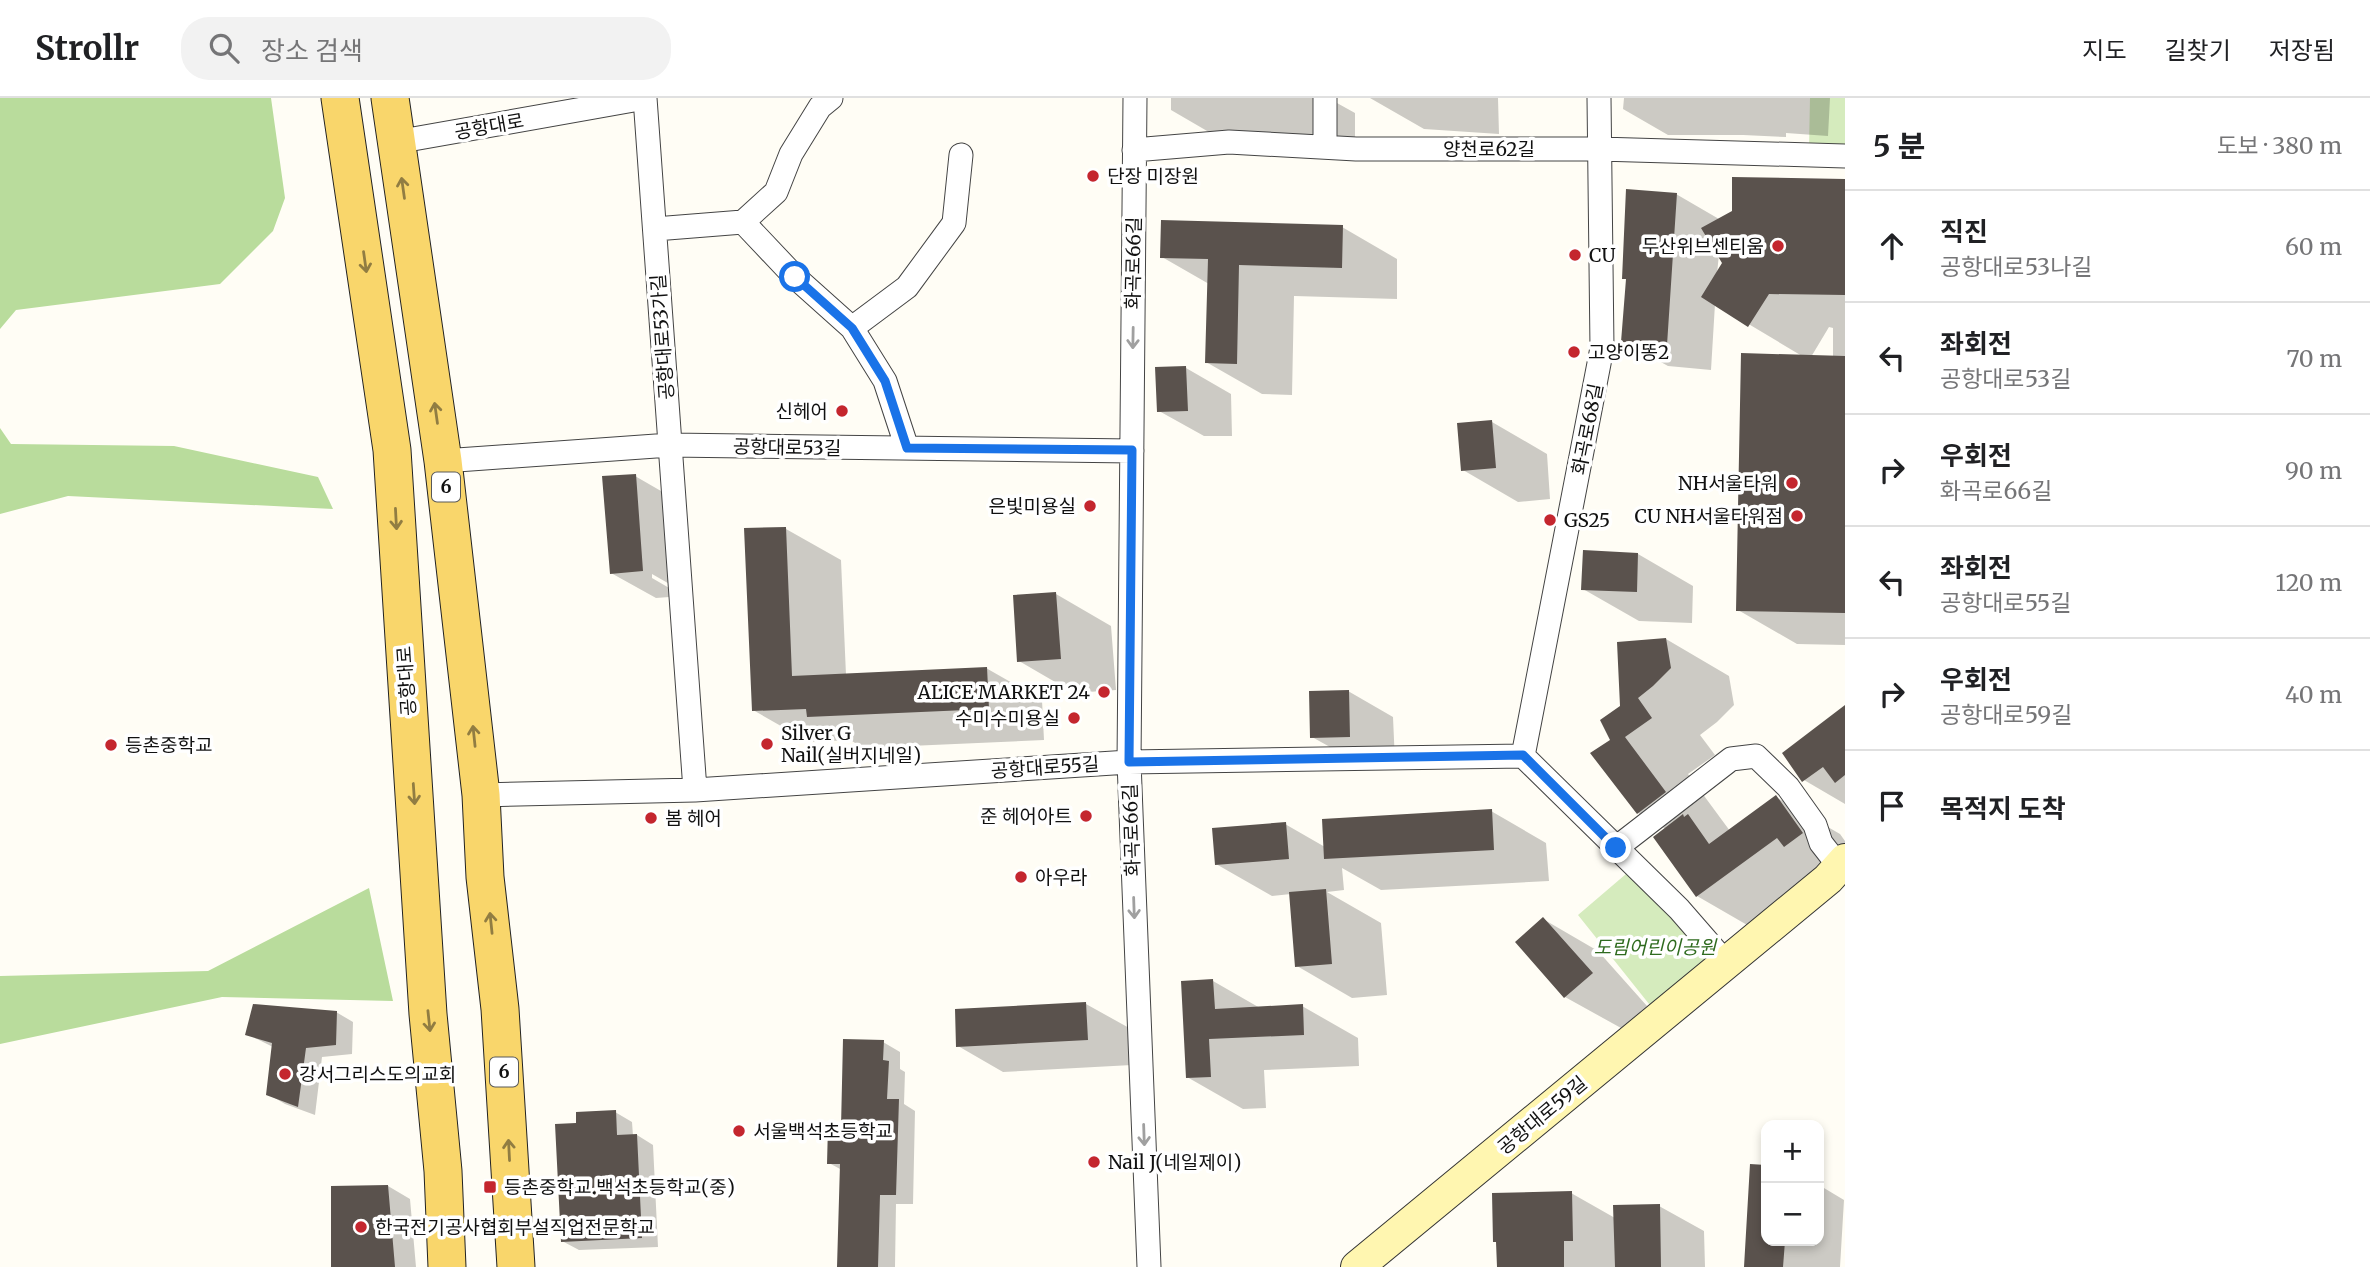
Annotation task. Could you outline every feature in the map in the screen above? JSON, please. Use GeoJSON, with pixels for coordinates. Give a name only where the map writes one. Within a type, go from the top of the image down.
{"type":"FeatureCollection","features":[{"type":"Feature","properties":{"kind":"main road","name":"공항대로"},"geometry":{"type":"LineString","coordinates":[[340,98],[392,450],[428,1014],[443,1171],[447,1267]]}},
{"type":"Feature","properties":{"kind":"main road","name":"6"},"geometry":{"type":"LineString","coordinates":[[390,98],[443,461],[481,795],[485,877],[500,1009],[516,1267]]}},
{"type":"Feature","properties":{"kind":"main road","name":"공항대로59길"},"geometry":{"type":"LineString","coordinates":[[1357,1267],[1828,879],[1842,863]]}},
{"type":"Feature","properties":{"kind":"street","name":"공항대로"},"geometry":{"type":"LineString","coordinates":[[397,142],[540,107],[645,98]]}},
{"type":"Feature","properties":{"kind":"street","name":"공항대로53가길"},"geometry":{"type":"LineString","coordinates":[[645,98],[670,445]]}},
{"type":"Feature","properties":{"kind":"street"},"geometry":{"type":"LineString","coordinates":[[655,229],[743,222],[776,192],[791,154],[820,107],[831,98]]}},
{"type":"Feature","properties":{"kind":"street","name":"화곡로66길"},"geometry":{"type":"LineString","coordinates":[[1135,98],[1129,762],[1149,1267]]}},
{"type":"Feature","properties":{"kind":"street"},"geometry":{"type":"LineString","coordinates":[[1325,98],[1325,148]]}},
{"type":"Feature","properties":{"kind":"street","name":"화곡로68길"},"geometry":{"type":"LineString","coordinates":[[1523,755],[1602,348],[1599,98]]}},
{"type":"Feature","properties":{"kind":"street","name":"양천로62길"},"geometry":{"type":"LineString","coordinates":[[1134,150],[1229,142],[1325,148],[1599,149],[1845,156]]}},
{"type":"Feature","properties":{"kind":"street"},"geometry":{"type":"LineString","coordinates":[[852,328],[906,287],[954,223],[961,155]]}},
{"type":"Feature","properties":{"kind":"street"},"geometry":{"type":"LineString","coordinates":[[743,222],[795,277],[852,328],[885,381],[907,448]]}},
{"type":"Feature","properties":{"kind":"street"},"geometry":{"type":"LineString","coordinates":[[670,445],[695,790]]}},
{"type":"Feature","properties":{"kind":"street","name":"공항대로53길"},"geometry":{"type":"LineString","coordinates":[[443,461],[670,445],[1132,450]]}},
{"type":"Feature","properties":{"kind":"street"},"geometry":{"type":"LineString","coordinates":[[1523,755],[1679,909],[1727,962]]}},
{"type":"Feature","properties":{"kind":"street","name":"공항대로55길"},"geometry":{"type":"LineString","coordinates":[[481,795],[695,790],[1129,762],[1523,755]]}},
{"type":"Feature","properties":{"kind":"street"},"geometry":{"type":"LineString","coordinates":[[1616,848],[1731,759],[1756,756],[1788,787],[1815,825],[1821,843],[1842,863]]}},
{"type":"Feature","properties":{"kind":"green space"},"geometry":{"type":"Polygon","coordinates":[[[0,98],[271,98],[285,198],[273,231],[220,284],[16,310],[0,329],[0,98]]]}},
{"type":"Feature","properties":{"kind":"green space"},"geometry":{"type":"Polygon","coordinates":[[[1810,98],[1845,98],[1845,150],[1809,149],[1810,98]]]}},
{"type":"Feature","properties":{"kind":"green space"},"geometry":{"type":"Polygon","coordinates":[[[0,428],[11,444],[174,446],[318,477],[333,509],[68,496],[0,514],[0,428]]]}},
{"type":"Feature","properties":{"kind":"green space","name":"도림어린이공원"},"geometry":{"type":"Polygon","coordinates":[[[1633,868],[1721,960],[1657,1014],[1578,915],[1633,868]]]}},
{"type":"Feature","properties":{"kind":"green space"},"geometry":{"type":"Polygon","coordinates":[[[369,888],[393,1001],[222,997],[0,1044],[0,976],[208,971],[369,888]]]}},
{"type":"Feature","properties":{"kind":"building","name":"두산위브센티움"},"geometry":{"type":"Polygon","coordinates":[[[1732,177],[1845,179],[1845,295],[1769,294],[1748,327],[1701,297],[1722,263],[1701,228],[1732,211],[1732,177]]]}},
{"type":"Feature","properties":{"kind":"building"},"geometry":{"type":"Polygon","coordinates":[[[1626,189],[1677,193],[1667,345],[1621,342],[1626,279],[1622,279],[1626,189]]]}},
{"type":"Feature","properties":{"kind":"building"},"geometry":{"type":"Polygon","coordinates":[[[1161,220],[1343,225],[1342,268],[1239,265],[1237,364],[1205,363],[1208,259],[1160,258],[1161,220]]]}},
{"type":"Feature","properties":{"kind":"building","name":"NH서울타워"},"geometry":{"type":"Polygon","coordinates":[[[1741,353],[1845,356],[1845,613],[1736,611],[1741,353]]]}},
{"type":"Feature","properties":{"kind":"building"},"geometry":{"type":"Polygon","coordinates":[[[1186,366],[1188,411],[1157,412],[1155,367],[1186,366]]]}},
{"type":"Feature","properties":{"kind":"building"},"geometry":{"type":"Polygon","coordinates":[[[1492,420],[1496,468],[1461,471],[1457,423],[1492,420]]]}},
{"type":"Feature","properties":{"kind":"building"},"geometry":{"type":"Polygon","coordinates":[[[636,474],[643,571],[610,574],[602,476],[636,474]]]}},
{"type":"Feature","properties":{"kind":"building"},"geometry":{"type":"Polygon","coordinates":[[[786,527],[792,676],[987,667],[989,709],[807,717],[806,709],[752,711],[744,528],[786,527]]]}},
{"type":"Feature","properties":{"kind":"building"},"geometry":{"type":"Polygon","coordinates":[[[1583,550],[1638,553],[1637,592],[1581,590],[1583,550]]]}},
{"type":"Feature","properties":{"kind":"building"},"geometry":{"type":"Polygon","coordinates":[[[1056,592],[1061,659],[1017,662],[1013,595],[1056,592]]]}},
{"type":"Feature","properties":{"kind":"building"},"geometry":{"type":"Polygon","coordinates":[[[1666,638],[1671,668],[1638,698],[1652,718],[1625,737],[1666,792],[1637,814],[1590,753],[1610,740],[1600,720],[1620,706],[1617,642],[1666,638]]]}},
{"type":"Feature","properties":{"kind":"building"},"geometry":{"type":"Polygon","coordinates":[[[1349,690],[1350,737],[1310,738],[1309,691],[1349,690]]]}},
{"type":"Feature","properties":{"kind":"building"},"geometry":{"type":"Polygon","coordinates":[[[1845,705],[1845,775],[1835,783],[1823,767],[1802,782],[1782,753],[1845,705]]]}},
{"type":"Feature","properties":{"kind":"building"},"geometry":{"type":"Polygon","coordinates":[[[1776,795],[1803,833],[1784,847],[1777,838],[1696,897],[1653,837],[1683,814],[1684,817],[1688,814],[1709,844],[1776,795]]]}},
{"type":"Feature","properties":{"kind":"building"},"geometry":{"type":"Polygon","coordinates":[[[1492,809],[1494,850],[1324,859],[1322,819],[1492,809]]]}},
{"type":"Feature","properties":{"kind":"building"},"geometry":{"type":"Polygon","coordinates":[[[1286,822],[1289,859],[1215,865],[1212,828],[1286,822]]]}},
{"type":"Feature","properties":{"kind":"building"},"geometry":{"type":"Polygon","coordinates":[[[1326,889],[1332,964],[1295,967],[1289,892],[1326,889]]]}},
{"type":"Feature","properties":{"kind":"building"},"geometry":{"type":"Polygon","coordinates":[[[1543,917],[1593,973],[1564,998],[1515,942],[1543,917]]]}},
{"type":"Feature","properties":{"kind":"building"},"geometry":{"type":"Polygon","coordinates":[[[1213,979],[1215,1009],[1303,1004],[1304,1035],[1209,1039],[1211,1077],[1186,1078],[1181,981],[1213,979]]]}},
{"type":"Feature","properties":{"kind":"building"},"geometry":{"type":"Polygon","coordinates":[[[1086,1002],[1088,1040],[956,1047],[955,1009],[1086,1002]]]}},
{"type":"Feature","properties":{"kind":"building","name":"강서그리스도의교회"},"geometry":{"type":"Polygon","coordinates":[[[253,1004],[337,1011],[336,1045],[306,1048],[298,1107],[266,1095],[272,1043],[245,1035],[253,1004]]]}},
{"type":"Feature","properties":{"kind":"building"},"geometry":{"type":"Polygon","coordinates":[[[843,1039],[884,1040],[883,1060],[889,1061],[887,1099],[899,1099],[896,1195],[880,1195],[878,1267],[837,1267],[840,1164],[827,1164],[828,1126],[841,1127],[843,1039]]]}},
{"type":"Feature","properties":{"kind":"building"},"geometry":{"type":"Polygon","coordinates":[[[616,1110],[617,1135],[637,1134],[642,1238],[561,1242],[555,1124],[576,1123],[576,1112],[616,1110]]]}},
{"type":"Feature","properties":{"kind":"building"},"geometry":{"type":"Polygon","coordinates":[[[1750,1164],[1761,1165],[1761,1246],[1785,1246],[1783,1267],[1744,1267],[1750,1164]]]}},
{"type":"Feature","properties":{"kind":"building","name":"한국전기공사협회부설직업전문학교"},"geometry":{"type":"Polygon","coordinates":[[[388,1185],[395,1267],[331,1267],[331,1186],[388,1185]]]}},
{"type":"Feature","properties":{"kind":"building"},"geometry":{"type":"Polygon","coordinates":[[[1572,1191],[1573,1241],[1564,1241],[1564,1267],[1497,1267],[1496,1242],[1493,1242],[1492,1193],[1572,1191]]]}},
{"type":"Feature","properties":{"kind":"building"},"geometry":{"type":"Polygon","coordinates":[[[1660,1204],[1661,1267],[1615,1267],[1613,1205],[1660,1204]]]}},
{"type":"Feature","properties":{"kind":"place","name":"단장 미장원"},"geometry":{"type":"Point","coordinates":[1093,176]}},
{"type":"Feature","properties":{"kind":"place","name":"두산위브센티움"},"geometry":{"type":"Point","coordinates":[1778,246]}},
{"type":"Feature","properties":{"kind":"place","name":"CU"},"geometry":{"type":"Point","coordinates":[1575,255]}},
{"type":"Feature","properties":{"kind":"place","name":"고양이똥2"},"geometry":{"type":"Point","coordinates":[1574,352]}},
{"type":"Feature","properties":{"kind":"place","name":"신헤어"},"geometry":{"type":"Point","coordinates":[842,411]}},
{"type":"Feature","properties":{"kind":"place","name":"NH서울타워"},"geometry":{"type":"Point","coordinates":[1792,483]}},
{"type":"Feature","properties":{"kind":"place","name":"은빛미용실"},"geometry":{"type":"Point","coordinates":[1090,506]}},
{"type":"Feature","properties":{"kind":"place","name":"CU NH서울타워점"},"geometry":{"type":"Point","coordinates":[1797,516]}},
{"type":"Feature","properties":{"kind":"place","name":"GS25"},"geometry":{"type":"Point","coordinates":[1550,520]}},
{"type":"Feature","properties":{"kind":"place","name":"ALICE MARKET 24"},"geometry":{"type":"Point","coordinates":[1104,692]}},
{"type":"Feature","properties":{"kind":"place","name":"수미수미용실"},"geometry":{"type":"Point","coordinates":[1074,718]}},
{"type":"Feature","properties":{"kind":"place","name":"Silver G Nail(실버지네일)"},"geometry":{"type":"Point","coordinates":[767,744]}},
{"type":"Feature","properties":{"kind":"place","name":"등촌중학교"},"geometry":{"type":"Point","coordinates":[111,745]}},
{"type":"Feature","properties":{"kind":"place","name":"준 헤어아트"},"geometry":{"type":"Point","coordinates":[1086,816]}},
{"type":"Feature","properties":{"kind":"place","name":"봄 헤어"},"geometry":{"type":"Point","coordinates":[651,818]}},
{"type":"Feature","properties":{"kind":"place","name":"아우라"},"geometry":{"type":"Point","coordinates":[1021,877]}},
{"type":"Feature","properties":{"kind":"place","name":"강서그리스도의교회"},"geometry":{"type":"Point","coordinates":[285,1074]}},
{"type":"Feature","properties":{"kind":"place","name":"서울백석초등학교"},"geometry":{"type":"Point","coordinates":[739,1131]}},
{"type":"Feature","properties":{"kind":"place","name":"Nail J(네일제이)"},"geometry":{"type":"Point","coordinates":[1094,1162]}},
{"type":"Feature","properties":{"kind":"place","name":"등촌중학교.백석초등학교(중)"},"geometry":{"type":"Point","coordinates":[490,1187]}},
{"type":"Feature","properties":{"kind":"place","name":"한국전기공사협회부설직업전문학교"},"geometry":{"type":"Point","coordinates":[361,1227]}},
{"type":"Feature","properties":{"kind":"route"},"geometry":{"type":"LineString","coordinates":[[795,277],[852,328],[885,381],[907,448],[1132,450],[1129,762],[1523,755],[1616,848]]}}]}
